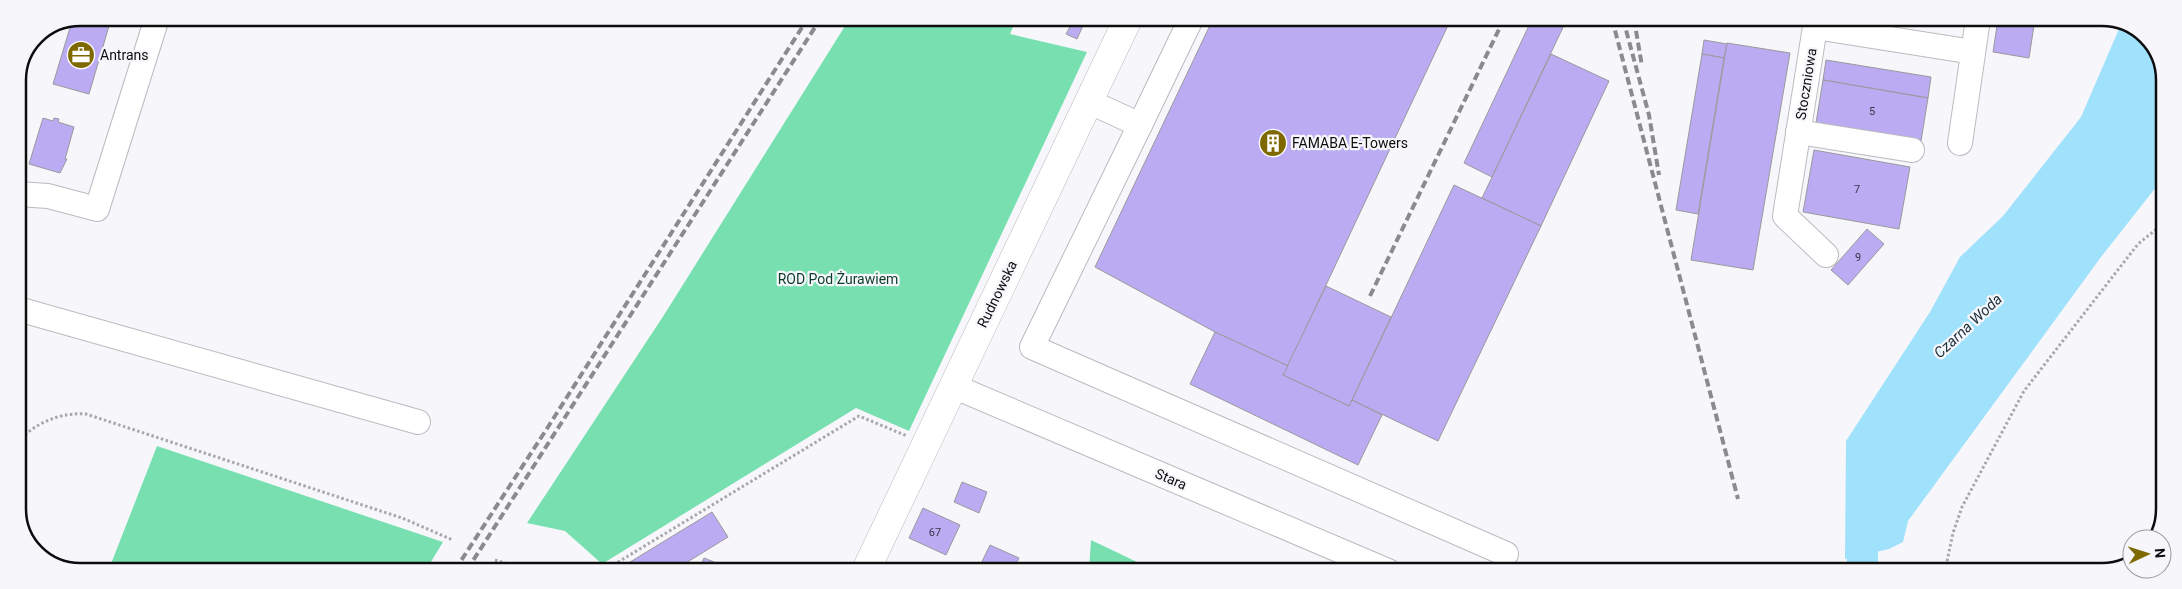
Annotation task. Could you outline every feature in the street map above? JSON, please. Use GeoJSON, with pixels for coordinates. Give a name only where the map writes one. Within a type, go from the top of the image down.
{"type":"FeatureCollection","features":[{"type":"Feature","properties":{"kind":"main road","name":"Rudnowska"},"geometry":{"type":"LineString","coordinates":[[869,563],[1090,102],[1124,26]]}},
{"type":"Feature","properties":{"kind":"street"},"geometry":{"type":"LineString","coordinates":[[26,195],[48,196],[97,210],[154,26]]}},
{"type":"Feature","properties":{"kind":"street"},"geometry":{"type":"LineString","coordinates":[[1188,26],[1032,347],[1506,554]]}},
{"type":"Feature","properties":{"kind":"street"},"geometry":{"type":"LineString","coordinates":[[1960,143],[1977,26]]}},
{"type":"Feature","properties":{"kind":"street","name":"Stoczniowa"},"geometry":{"type":"LineString","coordinates":[[1826,254],[1785,216],[1815,27],[1973,52]]}},
{"type":"Feature","properties":{"kind":"street"},"geometry":{"type":"LineString","coordinates":[[1090,102],[1140,125]]}},
{"type":"Feature","properties":{"kind":"street"},"geometry":{"type":"LineString","coordinates":[[1798,132],[1912,150]]}},
{"type":"Feature","properties":{"kind":"street"},"geometry":{"type":"LineString","coordinates":[[26,310],[418,422]]}},
{"type":"Feature","properties":{"kind":"street","name":"Stara"},"geometry":{"type":"LineString","coordinates":[[953,386],[1369,563]]}},
{"type":"Feature","properties":{"kind":"path"},"geometry":{"type":"LineString","coordinates":[[1947,563],[1952,534],[1962,507],[2019,399],[2138,244],[2156,229]]}},
{"type":"Feature","properties":{"kind":"path"},"geometry":{"type":"LineString","coordinates":[[26,435],[39,424],[74,413],[86,414],[402,518],[453,540]]}},
{"type":"Feature","properties":{"kind":"path"},"geometry":{"type":"LineString","coordinates":[[617,563],[860,416],[926,444]]}},
{"type":"Feature","properties":{"kind":"path"},"geometry":{"type":"LineString","coordinates":[[495,560],[505,563]]}},
{"type":"Feature","properties":{"kind":"green space","name":"ROD Pod Żurawiem"},"geometry":{"type":"Polygon","coordinates":[[[845,26],[1014,26],[1010,34],[1087,52],[909,431],[856,408],[601,563],[565,531],[527,523],[664,315],[845,26]]]}},
{"type":"Feature","properties":{"kind":"green space"},"geometry":{"type":"Polygon","coordinates":[[[157,446],[443,542],[430,563],[111,563],[157,446]]]}},
{"type":"Feature","properties":{"kind":"green space"},"geometry":{"type":"Polygon","coordinates":[[[1091,540],[1139,563],[1089,563],[1091,540]]]}},
{"type":"Feature","properties":{"kind":"water"},"geometry":{"type":"Polygon","coordinates":[[[2119,29],[2123,30],[2132,35],[2145,47],[2155,69],[2156,187],[2101,257],[1908,521],[1903,542],[1889,549],[1845,559],[1846,441],[1930,312],[1960,257],[2003,216],[2081,117],[2119,29]]]}},
{"type":"Feature","properties":{"kind":"building","name":"Antrans"},"geometry":{"type":"Polygon","coordinates":[[[109,26],[89,94],[53,84],[70,27],[109,26]]]}},
{"type":"Feature","properties":{"kind":"building"},"geometry":{"type":"Polygon","coordinates":[[[1068,26],[1083,26],[1077,39],[1066,34],[1070,27],[1068,26]]]}},
{"type":"Feature","properties":{"kind":"building","name":"FAMABA E-Towers"},"geometry":{"type":"Polygon","coordinates":[[[1210,26],[1448,26],[1288,366],[1215,332],[1095,267],[1210,26]]]}},
{"type":"Feature","properties":{"kind":"building"},"geometry":{"type":"Polygon","coordinates":[[[1529,26],[1564,26],[1492,177],[1464,163],[1529,26]]]}},
{"type":"Feature","properties":{"kind":"building"},"geometry":{"type":"Polygon","coordinates":[[[1997,26],[2034,26],[2029,58],[1993,52],[1997,26]]]}},
{"type":"Feature","properties":{"kind":"building"},"geometry":{"type":"Polygon","coordinates":[[[1704,40],[1727,44],[1724,58],[1702,54],[1704,40]]]}},
{"type":"Feature","properties":{"kind":"building"},"geometry":{"type":"Polygon","coordinates":[[[1727,43],[1790,53],[1753,270],[1691,260],[1727,43]]]}},
{"type":"Feature","properties":{"kind":"building"},"geometry":{"type":"Polygon","coordinates":[[[1551,54],[1609,81],[1541,226],[1482,198],[1551,54]]]}},
{"type":"Feature","properties":{"kind":"building"},"geometry":{"type":"Polygon","coordinates":[[[1702,54],[1724,58],[1698,214],[1676,210],[1702,54]]]}},
{"type":"Feature","properties":{"kind":"building"},"geometry":{"type":"Polygon","coordinates":[[[1826,60],[1931,77],[1928,98],[1823,80],[1826,60]]]}},
{"type":"Feature","properties":{"kind":"building"},"geometry":{"type":"Polygon","coordinates":[[[1823,80],[1928,98],[1921,141],[1816,123],[1823,80]]]}},
{"type":"Feature","properties":{"kind":"building"},"geometry":{"type":"Polygon","coordinates":[[[43,118],[53,121],[54,118],[59,119],[58,122],[74,127],[65,159],[67,159],[60,173],[29,164],[43,118]]]}},
{"type":"Feature","properties":{"kind":"building"},"geometry":{"type":"Polygon","coordinates":[[[1814,150],[1910,167],[1899,229],[1803,212],[1814,150]]]}},
{"type":"Feature","properties":{"kind":"building"},"geometry":{"type":"Polygon","coordinates":[[[1454,185],[1541,226],[1438,441],[1352,400],[1454,185]]]}},
{"type":"Feature","properties":{"kind":"building"},"geometry":{"type":"Polygon","coordinates":[[[1867,229],[1884,244],[1848,285],[1831,270],[1867,229]]]}},
{"type":"Feature","properties":{"kind":"building"},"geometry":{"type":"Polygon","coordinates":[[[1326,286],[1391,317],[1349,406],[1283,375],[1326,286]]]}},
{"type":"Feature","properties":{"kind":"building"},"geometry":{"type":"Polygon","coordinates":[[[1215,332],[1288,366],[1283,375],[1349,406],[1352,400],[1382,415],[1358,465],[1190,384],[1215,332]]]}},
{"type":"Feature","properties":{"kind":"building"},"geometry":{"type":"Polygon","coordinates":[[[962,482],[987,492],[979,513],[954,502],[962,482]]]}},
{"type":"Feature","properties":{"kind":"building"},"geometry":{"type":"Polygon","coordinates":[[[923,508],[960,525],[946,555],[909,538],[923,508]]]}},
{"type":"Feature","properties":{"kind":"building"},"geometry":{"type":"Polygon","coordinates":[[[712,512],[728,537],[686,563],[628,563],[712,512]]]}},
{"type":"Feature","properties":{"kind":"building"},"geometry":{"type":"Polygon","coordinates":[[[990,545],[1019,558],[1016,563],[981,563],[990,545]]]}},
{"type":"Feature","properties":{"kind":"building"},"geometry":{"type":"Polygon","coordinates":[[[704,558],[716,563],[702,563],[704,558]]]}},
{"type":"Feature","properties":{"kind":"waterway","name":"Czarna Woda"},"geometry":{"type":"LineString","coordinates":[[1862,563],[1864,513]]}},
{"type":"Feature","properties":{"kind":"railway"},"geometry":{"type":"LineString","coordinates":[[460,563],[803,26]]}},
{"type":"Feature","properties":{"kind":"railway"},"geometry":{"type":"LineString","coordinates":[[471,563],[816,26]]}},
{"type":"Feature","properties":{"kind":"railway"},"geometry":{"type":"LineString","coordinates":[[1370,296],[1501,26]]}},
{"type":"Feature","properties":{"kind":"railway"},"geometry":{"type":"LineString","coordinates":[[1614,26],[1738,499]]}},
{"type":"Feature","properties":{"kind":"railway"},"geometry":{"type":"LineString","coordinates":[[1625,26],[1649,115],[1659,175]]}},
{"type":"Feature","properties":{"kind":"railway"},"geometry":{"type":"LineString","coordinates":[[1635,26],[1642,66]]}},
{"type":"Feature","properties":{"kind":"place","name":"Antrans"},"geometry":{"type":"Point","coordinates":[81,55]}},
{"type":"Feature","properties":{"kind":"place","name":"FAMABA E-Towers"},"geometry":{"type":"Point","coordinates":[1273,143]}}]}
